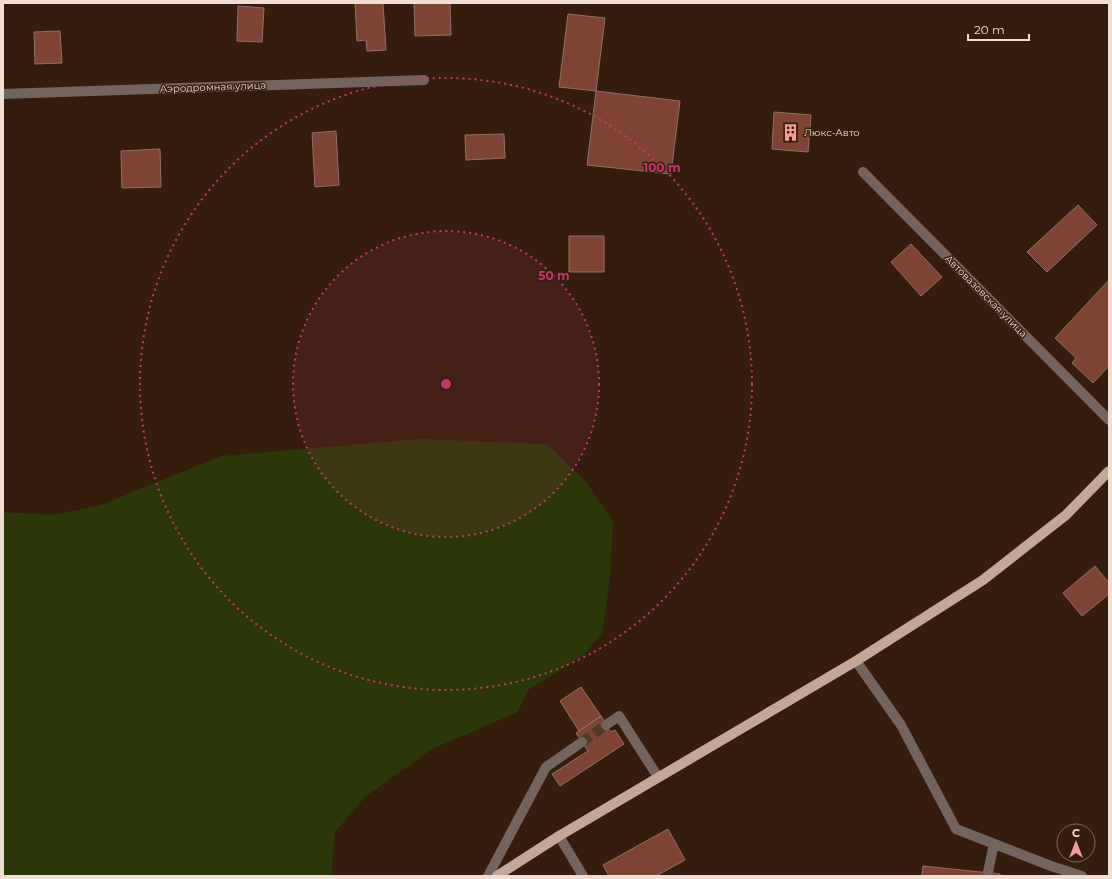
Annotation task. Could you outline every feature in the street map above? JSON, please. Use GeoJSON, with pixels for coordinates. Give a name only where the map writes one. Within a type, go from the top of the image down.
{"type":"FeatureCollection","features":[{"type":"Feature","properties":{"kind":"main road"},"geometry":{"type":"LineString","coordinates":[[496,876],[559,836],[856,661],[983,580],[1066,515],[1109,471]]}},
{"type":"Feature","properties":{"kind":"street","name":"Аэродромная улица"},"geometry":{"type":"LineString","coordinates":[[3,94],[424,80]]}},
{"type":"Feature","properties":{"kind":"street","name":"Автовазовская улица"},"geometry":{"type":"LineString","coordinates":[[863,172],[1109,420]]}},
{"type":"Feature","properties":{"kind":"street"},"geometry":{"type":"LineString","coordinates":[[856,661],[901,725],[956,829],[1051,866],[1082,876]]}},
{"type":"Feature","properties":{"kind":"street"},"geometry":{"type":"LineString","coordinates":[[606,725],[619,716],[658,777]]}},
{"type":"Feature","properties":{"kind":"street"},"geometry":{"type":"LineString","coordinates":[[488,876],[546,767],[582,742]]}},
{"type":"Feature","properties":{"kind":"street"},"geometry":{"type":"LineString","coordinates":[[559,836],[583,876]]}},
{"type":"Feature","properties":{"kind":"street"},"geometry":{"type":"LineString","coordinates":[[988,872],[994,844]]}},
{"type":"Feature","properties":{"kind":"green space"},"geometry":{"type":"Polygon","coordinates":[[[420,439],[547,444],[586,482],[613,521],[610,578],[602,633],[584,655],[528,690],[518,712],[432,749],[365,797],[335,832],[331,876],[3,876],[3,512],[53,515],[101,505],[221,456],[420,439]]]}},
{"type":"Feature","properties":{"kind":"building"},"geometry":{"type":"Polygon","coordinates":[[[355,3],[383,3],[386,50],[367,51],[366,40],[357,41],[355,3]]]}},
{"type":"Feature","properties":{"kind":"building"},"geometry":{"type":"Polygon","coordinates":[[[414,3],[450,3],[451,35],[415,36],[414,3]]]}},
{"type":"Feature","properties":{"kind":"building"},"geometry":{"type":"Polygon","coordinates":[[[238,6],[264,8],[262,42],[237,41],[238,6]]]}},
{"type":"Feature","properties":{"kind":"building"},"geometry":{"type":"Polygon","coordinates":[[[568,14],[605,18],[596,91],[559,87],[568,14]]]}},
{"type":"Feature","properties":{"kind":"building"},"geometry":{"type":"Polygon","coordinates":[[[60,31],[62,63],[35,64],[34,32],[60,31]]]}},
{"type":"Feature","properties":{"kind":"building"},"geometry":{"type":"Polygon","coordinates":[[[596,91],[680,101],[671,174],[587,165],[596,91]]]}},
{"type":"Feature","properties":{"kind":"building","name":"Люкс-Авто"},"geometry":{"type":"Polygon","coordinates":[[[774,112],[811,115],[808,152],[772,149],[774,112]]]}},
{"type":"Feature","properties":{"kind":"building"},"geometry":{"type":"Polygon","coordinates":[[[336,131],[339,185],[315,187],[312,133],[336,131]]]}},
{"type":"Feature","properties":{"kind":"building"},"geometry":{"type":"Polygon","coordinates":[[[504,134],[505,158],[466,160],[465,135],[504,134]]]}},
{"type":"Feature","properties":{"kind":"building"},"geometry":{"type":"Polygon","coordinates":[[[160,149],[161,187],[122,188],[121,151],[160,149]]]}},
{"type":"Feature","properties":{"kind":"building"},"geometry":{"type":"Polygon","coordinates":[[[1078,205],[1097,225],[1047,272],[1027,252],[1078,205]]]}},
{"type":"Feature","properties":{"kind":"building"},"geometry":{"type":"Polygon","coordinates":[[[569,236],[604,236],[604,272],[569,272],[569,236]]]}},
{"type":"Feature","properties":{"kind":"building"},"geometry":{"type":"Polygon","coordinates":[[[911,244],[942,277],[921,296],[891,262],[911,244]]]}},
{"type":"Feature","properties":{"kind":"building"},"geometry":{"type":"Polygon","coordinates":[[[1109,280],[1109,366],[1093,383],[1072,363],[1076,358],[1055,338],[1109,280]]]}},
{"type":"Feature","properties":{"kind":"building"},"geometry":{"type":"Polygon","coordinates":[[[1095,566],[1109,583],[1109,594],[1082,616],[1063,593],[1095,566]]]}},
{"type":"Feature","properties":{"kind":"building"},"geometry":{"type":"Polygon","coordinates":[[[581,687],[601,716],[579,731],[560,701],[581,687]]]}},
{"type":"Feature","properties":{"kind":"building"},"geometry":{"type":"Polygon","coordinates":[[[601,716],[611,732],[615,730],[624,744],[560,786],[552,774],[588,751],[576,733],[601,716]]]}},
{"type":"Feature","properties":{"kind":"building"},"geometry":{"type":"Polygon","coordinates":[[[668,829],[685,860],[656,876],[609,876],[603,865],[668,829]]]}},
{"type":"Feature","properties":{"kind":"building"},"geometry":{"type":"Polygon","coordinates":[[[923,866],[1000,874],[1000,876],[922,876],[923,866]]]}},
{"type":"Feature","properties":{"kind":"tunnel"},"geometry":{"type":"LineString","coordinates":[[582,742],[606,725]]}},
{"type":"Feature","properties":{"kind":"place","name":"Люкс-Авто"},"geometry":{"type":"Point","coordinates":[791,132]}}]}
